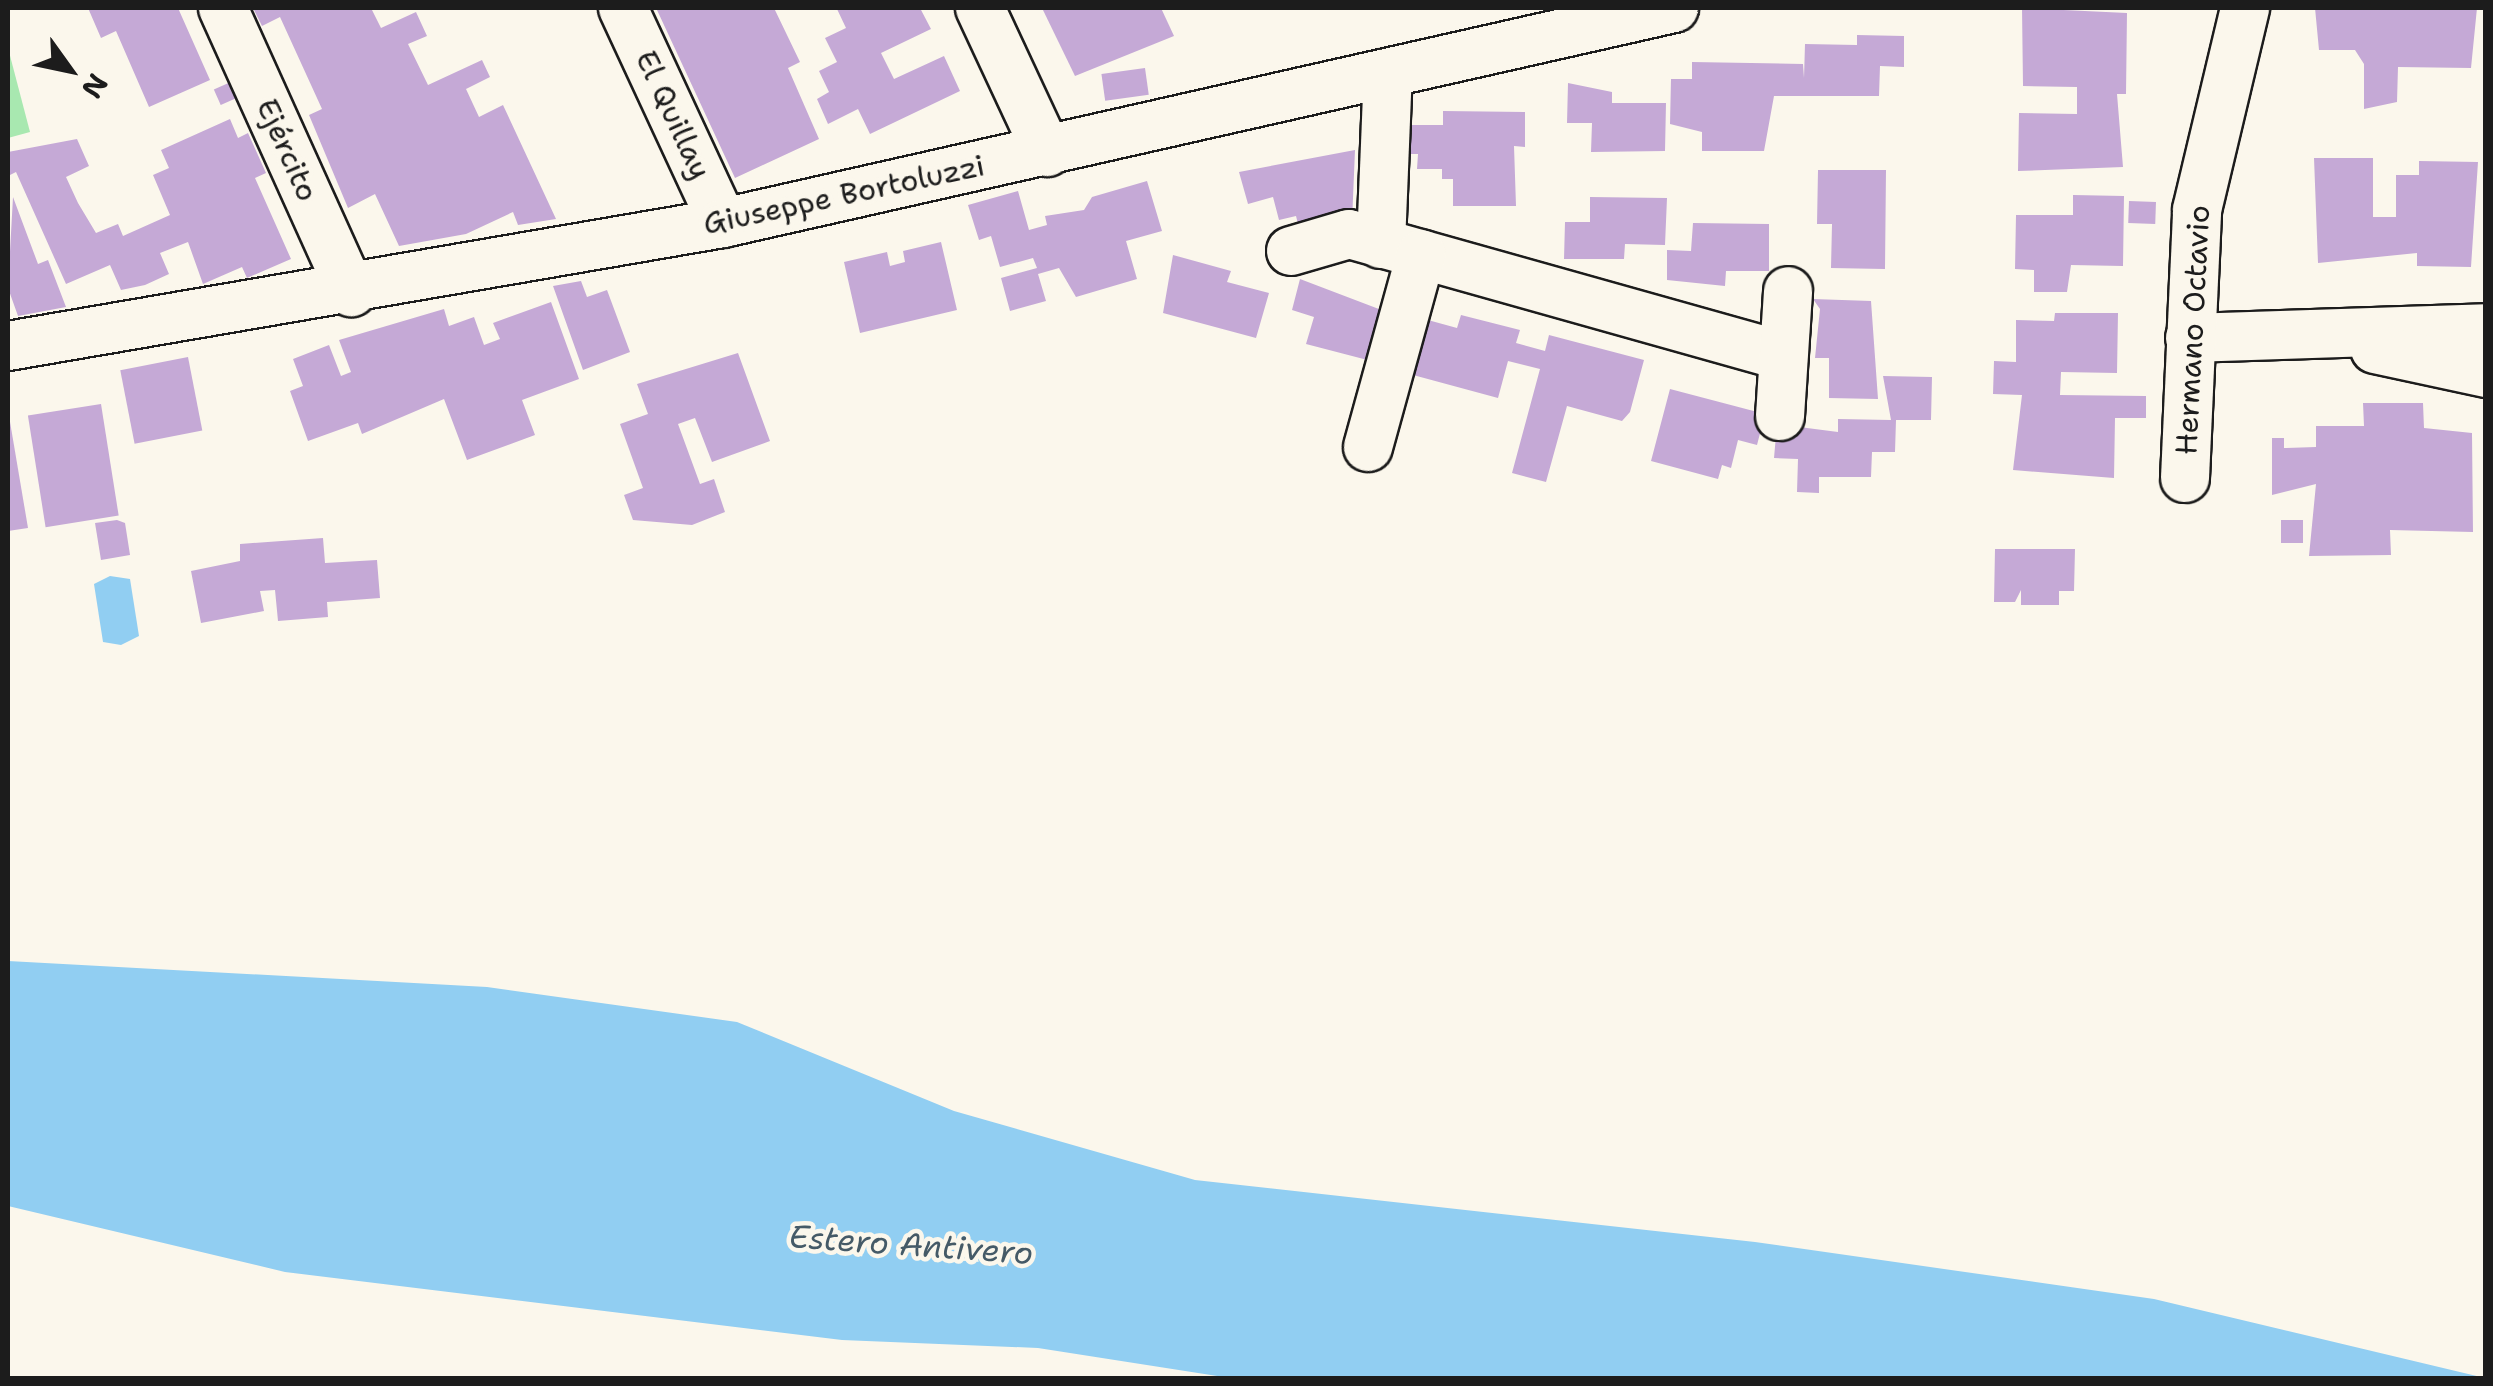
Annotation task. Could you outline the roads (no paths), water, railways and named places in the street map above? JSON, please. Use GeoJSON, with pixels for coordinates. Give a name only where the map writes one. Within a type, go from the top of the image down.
{"type":"FeatureCollection","features":[{"type":"Feature","properties":{"kind":"street","name":"Ejército"},"geometry":{"type":"LineString","coordinates":[[223,8],[351,292]]}},
{"type":"Feature","properties":{"kind":"street","name":"El Quillay"},"geometry":{"type":"LineString","coordinates":[[623,8],[723,224]]}},
{"type":"Feature","properties":{"kind":"street"},"geometry":{"type":"LineString","coordinates":[[980,8],[1047,152]]}},
{"type":"Feature","properties":{"kind":"street","name":"Giuseppe Bortoluzzi"},"geometry":{"type":"LineString","coordinates":[[8,346],[351,292],[723,224],[1674,8]]}},
{"type":"Feature","properties":{"kind":"street","name":"Hermano Octavio"},"geometry":{"type":"LineString","coordinates":[[2186,478],[2197,210],[2246,8]]}},
{"type":"Feature","properties":{"kind":"street"},"geometry":{"type":"LineString","coordinates":[[1368,446],[1401,249],[1388,72]]}},
{"type":"Feature","properties":{"kind":"street"},"geometry":{"type":"LineString","coordinates":[[1290,251],[1349,234],[1784,356]]}},
{"type":"Feature","properties":{"kind":"street"},"geometry":{"type":"LineString","coordinates":[[1780,416],[1788,291]]}},
{"type":"Feature","properties":{"kind":"street"},"geometry":{"type":"LineString","coordinates":[[2190,338],[2486,328]]}},
{"type":"Feature","properties":{"kind":"street"},"geometry":{"type":"LineString","coordinates":[[2324,334],[2486,373]]}},
{"type":"Feature","properties":{"kind":"water"},"geometry":{"type":"Polygon","coordinates":[[[110,576],[130,579],[139,636],[121,645],[103,642],[94,584],[110,576]]]}},
{"type":"Feature","properties":{"kind":"water","name":"Estero Antivero"},"geometry":{"type":"Polygon","coordinates":[[[8,961],[487,987],[737,1022],[954,1111],[1195,1180],[1755,1242],[2154,1299],[2485,1378],[1230,1378],[1038,1348],[842,1340],[285,1272],[8,1206],[8,961]]]}}]}
